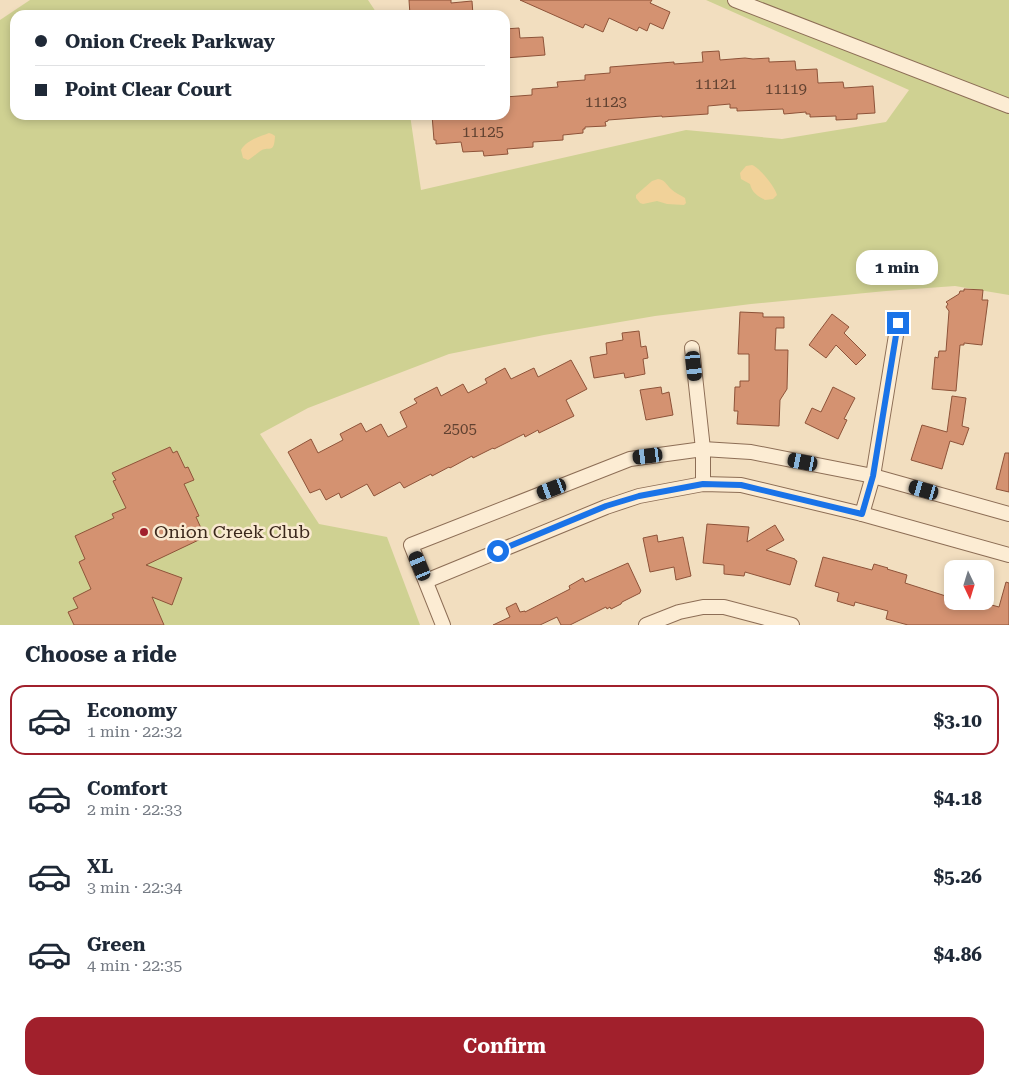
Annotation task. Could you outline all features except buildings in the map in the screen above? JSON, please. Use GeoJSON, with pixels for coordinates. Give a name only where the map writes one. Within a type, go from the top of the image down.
{"type":"FeatureCollection","features":[{"type":"Feature","properties":{"kind":"street"},"geometry":{"type":"LineString","coordinates":[[735,0],[1009,106]]}},
{"type":"Feature","properties":{"kind":"street"},"geometry":{"type":"LineString","coordinates":[[862,514],[873,476],[898,323]]}},
{"type":"Feature","properties":{"kind":"street"},"geometry":{"type":"LineString","coordinates":[[692,348],[703,449],[703,484]]}},
{"type":"Feature","properties":{"kind":"street"},"geometry":{"type":"LineString","coordinates":[[443,625],[411,545],[630,459],[703,449],[751,452],[873,476],[1009,514]]}},
{"type":"Feature","properties":{"kind":"street"},"geometry":{"type":"LineString","coordinates":[[426,581],[606,506],[639,496],[703,484],[741,485],[862,514],[1009,555]]}},
{"type":"Feature","properties":{"kind":"street"},"geometry":{"type":"LineString","coordinates":[[646,625],[679,612],[703,607],[724,607],[792,625]]}},
{"type":"Feature","properties":{"kind":"green space","name":"Onion Creek Club"},"geometry":{"type":"Polygon","coordinates":[[[30,0],[368,0],[375,10],[15,10],[30,0]]]}},
{"type":"Feature","properties":{"kind":"green space","name":"Onion Creek Club"},"geometry":{"type":"Polygon","coordinates":[[[706,0],[1009,0],[1009,295],[955,286],[886,291],[751,304],[655,316],[544,335],[449,354],[308,408],[260,434],[319,524],[387,537],[420,625],[0,625],[0,20],[10,13],[10,120],[411,120],[421,190],[686,130],[782,139],[886,122],[909,90],[706,0]]]}},
{"type":"Feature","properties":{"kind":"sand"},"geometry":{"type":"Polygon","coordinates":[[[269,133],[275,136],[272,148],[263,150],[248,160],[243,158],[241,150],[246,144],[269,133]]]}},
{"type":"Feature","properties":{"kind":"sand"},"geometry":{"type":"Polygon","coordinates":[[[752,165],[762,173],[773,187],[777,195],[773,199],[765,200],[760,197],[754,192],[750,184],[741,179],[740,173],[746,166],[752,165]]]}},
{"type":"Feature","properties":{"kind":"sand"},"geometry":{"type":"Polygon","coordinates":[[[658,179],[664,181],[685,198],[686,203],[684,205],[667,204],[657,201],[640,203],[636,195],[652,181],[658,179]]]}},
{"type":"Feature","properties":{"kind":"place","name":"Onion Creek Club"},"geometry":{"type":"Point","coordinates":[144,532]}},
{"type":"Feature","properties":{"kind":"route"},"geometry":{"type":"LineString","coordinates":[[498,551],[606,506],[639,496],[703,484],[741,485],[862,514],[873,476],[898,323]]}}]}
